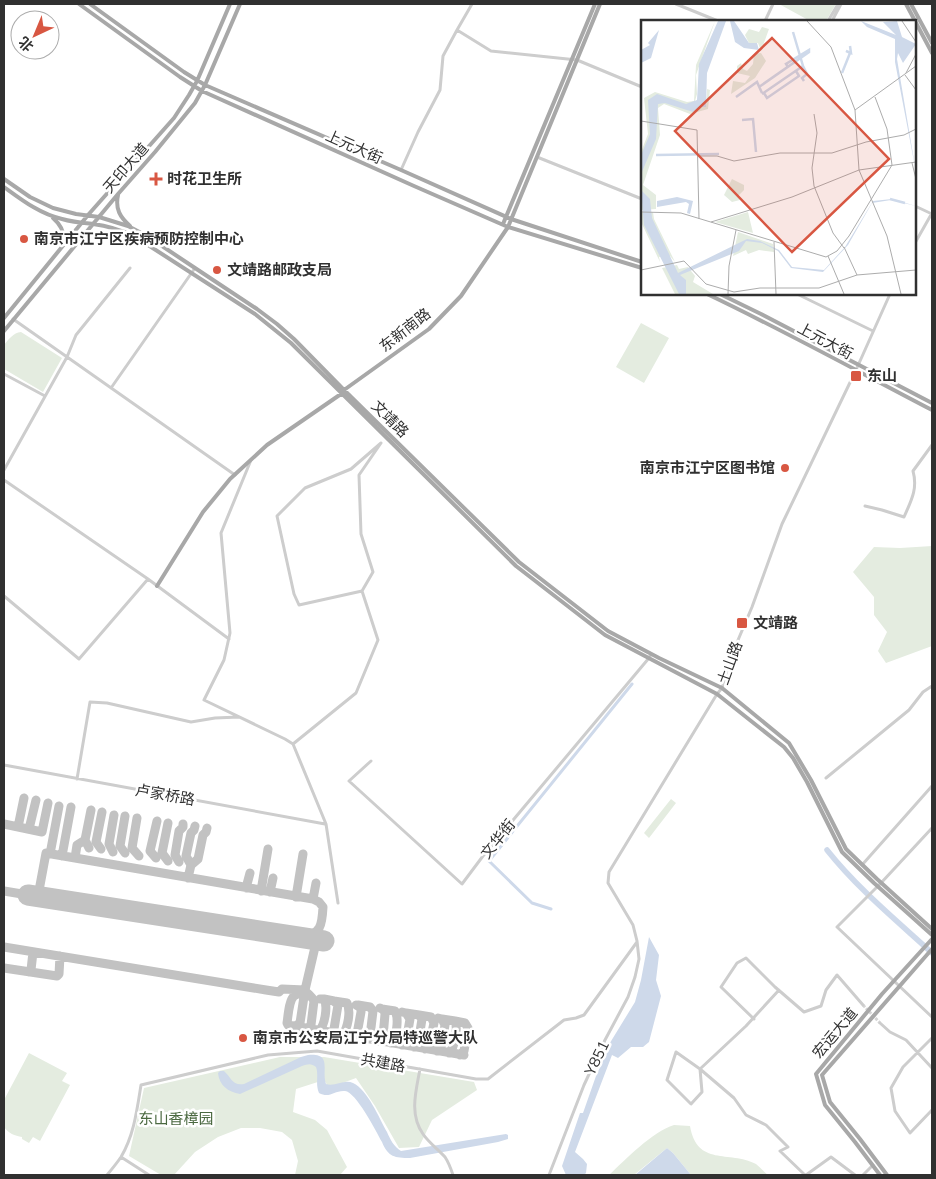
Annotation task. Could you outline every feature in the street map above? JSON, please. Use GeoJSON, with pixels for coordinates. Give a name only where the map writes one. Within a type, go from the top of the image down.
{"type":"FeatureCollection","features":[{"type":"Feature","properties":{"kind":"main road","name":"上元大街"},"geometry":{"type":"LineString","coordinates":[[78,4],[202,91],[508,227],[641,268]]}},
{"type":"Feature","properties":{"kind":"main road","name":"上元大街"},"geometry":{"type":"LineString","coordinates":[[90,4],[205,85],[506,217],[641,262]]}},
{"type":"Feature","properties":{"kind":"main road","name":"天印大道"},"geometry":{"type":"LineString","coordinates":[[4,315],[81,223],[174,118],[197,81],[230,4]]}},
{"type":"Feature","properties":{"kind":"main road","name":"天印大道"},"geometry":{"type":"LineString","coordinates":[[4,330],[195,103],[205,85],[240,4]]}},
{"type":"Feature","properties":{"kind":"main road","name":"东新南路"},"geometry":{"type":"LineString","coordinates":[[157,586],[202,512],[267,445],[429,329],[461,296],[508,227],[537,157],[595,4]]}},
{"type":"Feature","properties":{"kind":"main road","name":"东新南路"},"geometry":{"type":"LineString","coordinates":[[503,224],[600,4]]}},
{"type":"Feature","properties":{"kind":"main road"},"geometry":{"type":"LineString","coordinates":[[906,4],[914,20]]}},
{"type":"Feature","properties":{"kind":"main road"},"geometry":{"type":"LineString","coordinates":[[911,4],[932,43]]}},
{"type":"Feature","properties":{"kind":"main road"},"geometry":{"type":"LineString","coordinates":[[916,23],[932,53]]}},
{"type":"Feature","properties":{"kind":"main road","name":"文靖路"},"geometry":{"type":"LineString","coordinates":[[4,179],[30,197],[52,208],[70,213],[100,217],[136,230],[277,324],[294,339],[342,392]]}},
{"type":"Feature","properties":{"kind":"main road","name":"文靖路"},"geometry":{"type":"LineString","coordinates":[[4,187],[35,208],[52,216],[123,231],[134,236],[255,314],[274,329],[291,343],[519,562],[608,631],[717,694],[784,748],[793,758],[807,782],[842,852],[932,937]]}},
{"type":"Feature","properties":{"kind":"main road"},"geometry":{"type":"LineString","coordinates":[[118,194],[116,201],[118,211],[124,220],[136,230]]}},
{"type":"Feature","properties":{"kind":"main road"},"geometry":{"type":"LineString","coordinates":[[52,216],[62,228],[63,245]]}},
{"type":"Feature","properties":{"kind":"main road","name":"上元大街"},"geometry":{"type":"LineString","coordinates":[[709,295],[758,318],[932,410]]}},
{"type":"Feature","properties":{"kind":"main road","name":"上元大街"},"geometry":{"type":"LineString","coordinates":[[722,295],[932,403]]}},
{"type":"Feature","properties":{"kind":"main road","name":"文靖路"},"geometry":{"type":"LineString","coordinates":[[650,656],[722,688],[789,742],[811,780],[846,850],[862,865],[879,886],[932,929]]}},
{"type":"Feature","properties":{"kind":"main road","name":"宏运大道"},"geometry":{"type":"LineString","coordinates":[[880,1175],[825,1105],[816,1074],[932,937]]}},
{"type":"Feature","properties":{"kind":"main road","name":"宏运大道"},"geometry":{"type":"LineString","coordinates":[[887,1175],[830,1102],[822,1075],[932,949]]}},
{"type":"Feature","properties":{"kind":"street"},"geometry":{"type":"LineString","coordinates":[[401,170],[440,90],[443,56],[472,4]]}},
{"type":"Feature","properties":{"kind":"street"},"geometry":{"type":"LineString","coordinates":[[676,4],[716,20]]}},
{"type":"Feature","properties":{"kind":"street"},"geometry":{"type":"LineString","coordinates":[[765,20],[773,4]]}},
{"type":"Feature","properties":{"kind":"street"},"geometry":{"type":"LineString","coordinates":[[829,20],[840,4]]}},
{"type":"Feature","properties":{"kind":"street"},"geometry":{"type":"LineString","coordinates":[[832,20],[840,4]]}},
{"type":"Feature","properties":{"kind":"street"},"geometry":{"type":"LineString","coordinates":[[457,30],[491,51],[574,60],[641,87]]}},
{"type":"Feature","properties":{"kind":"street"},"geometry":{"type":"LineString","coordinates":[[537,157],[641,199]]}},
{"type":"Feature","properties":{"kind":"street"},"geometry":{"type":"LineString","coordinates":[[916,206],[932,214],[916,241]]}},
{"type":"Feature","properties":{"kind":"street"},"geometry":{"type":"LineString","coordinates":[[4,470],[67,357],[76,334],[130,268]]}},
{"type":"Feature","properties":{"kind":"street"},"geometry":{"type":"LineString","coordinates":[[111,388],[195,268]]}},
{"type":"Feature","properties":{"kind":"street"},"geometry":{"type":"LineString","coordinates":[[799,295],[873,331]]}},
{"type":"Feature","properties":{"kind":"street","name":"土山路"},"geometry":{"type":"LineString","coordinates":[[637,941],[633,925],[608,882],[609,872],[722,688],[730,659],[782,524],[856,370],[890,295]]}},
{"type":"Feature","properties":{"kind":"street"},"geometry":{"type":"LineString","coordinates":[[13,319],[236,475]]}},
{"type":"Feature","properties":{"kind":"street"},"geometry":{"type":"LineString","coordinates":[[4,374],[45,396]]}},
{"type":"Feature","properties":{"kind":"street"},"geometry":{"type":"LineString","coordinates":[[293,744],[356,693],[378,640],[362,591],[373,572],[361,534],[359,475],[381,444],[351,469],[305,488],[277,516],[294,594],[299,605],[362,591]]}},
{"type":"Feature","properties":{"kind":"street"},"geometry":{"type":"LineString","coordinates":[[865,506],[904,517],[915,492],[916,480],[913,471],[932,445]]}},
{"type":"Feature","properties":{"kind":"street"},"geometry":{"type":"LineString","coordinates":[[252,460],[221,533],[230,633],[224,660],[204,700],[293,744],[326,824],[338,903]]}},
{"type":"Feature","properties":{"kind":"street"},"geometry":{"type":"LineString","coordinates":[[4,480],[148,579],[229,639]]}},
{"type":"Feature","properties":{"kind":"street"},"geometry":{"type":"LineString","coordinates":[[4,596],[79,658],[148,579]]}},
{"type":"Feature","properties":{"kind":"street","name":"文华街"},"geometry":{"type":"LineString","coordinates":[[371,760],[349,781],[462,884],[489,848],[650,656]]}},
{"type":"Feature","properties":{"kind":"street"},"geometry":{"type":"LineString","coordinates":[[826,778],[909,710],[923,692],[932,686]]}},
{"type":"Feature","properties":{"kind":"street"},"geometry":{"type":"LineString","coordinates":[[77,779],[90,702],[107,703],[191,722],[215,718],[240,717]]}},
{"type":"Feature","properties":{"kind":"street","name":"卢家桥路"},"geometry":{"type":"LineString","coordinates":[[4,765],[326,824]]}},
{"type":"Feature","properties":{"kind":"street"},"geometry":{"type":"LineString","coordinates":[[862,865],[932,786]]}},
{"type":"Feature","properties":{"kind":"street"},"geometry":{"type":"LineString","coordinates":[[932,828],[879,886],[837,927],[932,1016]]}},
{"type":"Feature","properties":{"kind":"street","name":"共建路"},"geometry":{"type":"LineString","coordinates":[[107,1175],[121,1157],[130,1139],[141,1085],[268,1055],[309,1051],[476,1079],[488,1079],[564,1020],[584,1015],[637,941]]}},
{"type":"Feature","properties":{"kind":"street","name":"Y851"},"geometry":{"type":"LineString","coordinates":[[549,1175],[584,1085],[628,997],[639,959],[637,941]]}},
{"type":"Feature","properties":{"kind":"street"},"geometry":{"type":"LineString","coordinates":[[754,1019],[721,987],[737,963],[746,958],[804,1012],[821,1006],[826,990],[837,975],[863,1005]]}},
{"type":"Feature","properties":{"kind":"street"},"geometry":{"type":"LineString","coordinates":[[700,1069],[754,1019],[779,990]]}},
{"type":"Feature","properties":{"kind":"street"},"geometry":{"type":"LineString","coordinates":[[880,1023],[890,1032],[906,1040],[932,1068]]}},
{"type":"Feature","properties":{"kind":"street"},"geometry":{"type":"LineString","coordinates":[[932,1038],[903,1067],[891,1088],[895,1111],[910,1133],[932,1110]]}},
{"type":"Feature","properties":{"kind":"street"},"geometry":{"type":"LineString","coordinates":[[700,1069],[702,1092],[691,1104],[667,1080],[676,1052],[700,1069],[734,1098],[746,1114],[766,1125],[788,1147],[780,1152],[805,1175],[831,1158],[855,1175]]}},
{"type":"Feature","properties":{"kind":"street"},"geometry":{"type":"LineString","coordinates":[[420,1069],[414,1103],[415,1117],[423,1135],[444,1157],[453,1175]]}},
{"type":"Feature","properties":{"kind":"street"},"geometry":{"type":"LineString","coordinates":[[121,1157],[149,1175]]}},
{"type":"Feature","properties":{"kind":"street"},"geometry":{"type":"LineString","coordinates":[[863,1175],[873,1165]]}},
{"type":"Feature","properties":{"kind":"green space"},"geometry":{"type":"Polygon","coordinates":[[[779,4],[836,4],[827,20],[808,20],[779,4]]]}},
{"type":"Feature","properties":{"kind":"green space"},"geometry":{"type":"Polygon","coordinates":[[[641,323],[669,338],[644,383],[616,367],[641,323]]]}},
{"type":"Feature","properties":{"kind":"green space"},"geometry":{"type":"Polygon","coordinates":[[[21,332],[62,358],[43,392],[4,369],[4,345],[13,335],[21,332]]]}},
{"type":"Feature","properties":{"kind":"green space"},"geometry":{"type":"Polygon","coordinates":[[[932,546],[932,646],[886,663],[878,651],[887,632],[874,615],[874,597],[853,572],[874,547],[932,546]]]}},
{"type":"Feature","properties":{"kind":"green space"},"geometry":{"type":"Polygon","coordinates":[[[671,799],[676,803],[649,838],[644,833],[671,799]]]}},
{"type":"Feature","properties":{"kind":"green space"},"geometry":{"type":"Polygon","coordinates":[[[29,1053],[67,1073],[62,1081],[70,1085],[40,1141],[33,1137],[29,1143],[22,1139],[22,1137],[10,1133],[4,1127],[4,1100],[29,1053]]]}},
{"type":"Feature","properties":{"kind":"green space","name":"东山香樟园"},"geometry":{"type":"Polygon","coordinates":[[[280,1057],[324,1057],[474,1082],[477,1090],[432,1120],[419,1147],[399,1148],[375,1106],[356,1078],[329,1088],[324,1080],[296,1089],[293,1112],[315,1120],[327,1130],[347,1167],[340,1175],[295,1175],[298,1161],[292,1140],[282,1132],[260,1128],[241,1128],[218,1137],[195,1152],[174,1175],[161,1175],[129,1156],[144,1088],[280,1057]]]}},
{"type":"Feature","properties":{"kind":"green space"},"geometry":{"type":"Polygon","coordinates":[[[674,1125],[690,1126],[699,1147],[707,1152],[746,1160],[756,1164],[768,1175],[691,1175],[667,1148],[634,1175],[609,1175],[648,1140],[674,1125]]]}},
{"type":"Feature","properties":{"kind":"water"},"geometry":{"type":"Polygon","coordinates":[[[649,937],[659,955],[656,980],[661,996],[649,1042],[643,1047],[631,1047],[618,1058],[612,1055],[575,1152],[587,1164],[586,1173],[584,1175],[566,1175],[562,1166],[580,1113],[583,1113],[607,1052],[605,1051],[635,1002],[649,937]]]}},
{"type":"Feature","properties":{"kind":"water"},"geometry":{"type":"Polygon","coordinates":[[[308,1055],[316,1055],[323,1060],[326,1084],[333,1085],[350,1082],[364,1092],[373,1105],[392,1143],[401,1151],[506,1134],[508,1139],[410,1158],[400,1158],[393,1156],[387,1151],[365,1113],[350,1093],[341,1091],[323,1095],[319,1093],[317,1070],[313,1065],[302,1066],[240,1094],[232,1092],[225,1087],[220,1081],[218,1073],[224,1071],[237,1084],[244,1084],[308,1055]]]}},
{"type":"Feature","properties":{"kind":"water"},"geometry":{"type":"Polygon","coordinates":[[[667,1148],[691,1175],[635,1175],[667,1148]]]}},
{"type":"Feature","properties":{"kind":"waterway"},"geometry":{"type":"LineString","coordinates":[[551,909],[532,903],[489,861],[632,684]]}},
{"type":"Feature","properties":{"kind":"waterway"},"geometry":{"type":"LineString","coordinates":[[827,850],[864,891],[932,953]]}},
{"type":"Feature","properties":{"kind":"taxiway"},"geometry":{"type":"LineString","coordinates":[[18,827],[24,798]]}},
{"type":"Feature","properties":{"kind":"taxiway"},"geometry":{"type":"LineString","coordinates":[[29,829],[36,800]]}},
{"type":"Feature","properties":{"kind":"taxiway"},"geometry":{"type":"LineString","coordinates":[[4,824],[42,832],[48,803]]}},
{"type":"Feature","properties":{"kind":"taxiway"},"geometry":{"type":"LineString","coordinates":[[50,854],[59,806]]}},
{"type":"Feature","properties":{"kind":"taxiway"},"geometry":{"type":"LineString","coordinates":[[62,856],[71,807]]}},
{"type":"Feature","properties":{"kind":"taxiway"},"geometry":{"type":"LineString","coordinates":[[89,848],[85,840],[91,810]]}},
{"type":"Feature","properties":{"kind":"taxiway"},"geometry":{"type":"LineString","coordinates":[[101,849],[96,842],[102,812]]}},
{"type":"Feature","properties":{"kind":"taxiway"},"geometry":{"type":"LineString","coordinates":[[113,852],[109,844],[114,815]]}},
{"type":"Feature","properties":{"kind":"taxiway"},"geometry":{"type":"LineString","coordinates":[[125,816],[120,846],[125,853]]}},
{"type":"Feature","properties":{"kind":"taxiway"},"geometry":{"type":"LineString","coordinates":[[137,818],[132,848],[139,856]]}},
{"type":"Feature","properties":{"kind":"taxiway"},"geometry":{"type":"LineString","coordinates":[[156,858],[150,851],[157,821]]}},
{"type":"Feature","properties":{"kind":"taxiway"},"geometry":{"type":"LineString","coordinates":[[168,823],[162,853],[168,861]]}},
{"type":"Feature","properties":{"kind":"taxiway"},"geometry":{"type":"LineString","coordinates":[[179,862],[175,855],[179,831],[183,824]]}},
{"type":"Feature","properties":{"kind":"taxiway"},"geometry":{"type":"LineString","coordinates":[[191,865],[186,856],[191,833],[195,826]]}},
{"type":"Feature","properties":{"kind":"taxiway"},"geometry":{"type":"LineString","coordinates":[[188,878],[191,865],[198,859],[203,835],[207,828]]}},
{"type":"Feature","properties":{"kind":"taxiway"},"geometry":{"type":"LineString","coordinates":[[75,858],[77,845],[85,840]]}},
{"type":"Feature","properties":{"kind":"taxiway"},"geometry":{"type":"LineString","coordinates":[[261,891],[268,849]]}},
{"type":"Feature","properties":{"kind":"taxiway"},"geometry":{"type":"LineString","coordinates":[[38,896],[46,853],[313,899],[323,907],[321,924],[313,934],[302,938]]}},
{"type":"Feature","properties":{"kind":"taxiway"},"geometry":{"type":"LineString","coordinates":[[296,897],[303,854]]}},
{"type":"Feature","properties":{"kind":"taxiway"},"geometry":{"type":"LineString","coordinates":[[246,888],[250,873]]}},
{"type":"Feature","properties":{"kind":"taxiway"},"geometry":{"type":"LineString","coordinates":[[270,892],[273,878]]}},
{"type":"Feature","properties":{"kind":"taxiway"},"geometry":{"type":"LineString","coordinates":[[313,899],[316,883]]}},
{"type":"Feature","properties":{"kind":"taxiway"},"geometry":{"type":"LineString","coordinates":[[4,891],[28,895]]}},
{"type":"Feature","properties":{"kind":"taxiway"},"geometry":{"type":"LineString","coordinates":[[4,947],[279,992],[282,989],[305,990]]}},
{"type":"Feature","properties":{"kind":"taxiway"},"geometry":{"type":"LineString","coordinates":[[315,947],[305,990],[292,998],[288,1025],[464,1055]]}},
{"type":"Feature","properties":{"kind":"taxiway"},"geometry":{"type":"LineString","coordinates":[[29,972],[31,970],[33,952]]}},
{"type":"Feature","properties":{"kind":"taxiway"},"geometry":{"type":"LineString","coordinates":[[4,968],[57,976],[59,974],[60,956]]}},
{"type":"Feature","properties":{"kind":"taxiway"},"geometry":{"type":"LineString","coordinates":[[305,990],[314,1001],[311,1025],[307,1029]]}},
{"type":"Feature","properties":{"kind":"taxiway"},"geometry":{"type":"LineString","coordinates":[[293,1027],[300,1023],[305,990]]}},
{"type":"Feature","properties":{"kind":"taxiway"},"geometry":{"type":"LineString","coordinates":[[319,1031],[326,1011],[324,999],[320,999]]}},
{"type":"Feature","properties":{"kind":"taxiway"},"geometry":{"type":"LineString","coordinates":[[324,999],[334,1001],[338,1005],[334,1029],[330,1033]]}},
{"type":"Feature","properties":{"kind":"taxiway"},"geometry":{"type":"LineString","coordinates":[[334,1001],[347,1003],[348,1006],[349,1015],[342,1035]]}},
{"type":"Feature","properties":{"kind":"taxiway"},"geometry":{"type":"LineString","coordinates":[[353,1037],[357,1034],[361,1012],[361,1008],[356,1005]]}},
{"type":"Feature","properties":{"kind":"taxiway"},"geometry":{"type":"LineString","coordinates":[[358,1005],[370,1007],[373,1011],[370,1036],[366,1039]]}},
{"type":"Feature","properties":{"kind":"taxiway"},"geometry":{"type":"LineString","coordinates":[[379,1041],[383,1037],[385,1014],[384,1010],[380,1008]]}},
{"type":"Feature","properties":{"kind":"taxiway"},"geometry":{"type":"LineString","coordinates":[[382,1009],[395,1011],[396,1014],[396,1032],[391,1043]]}},
{"type":"Feature","properties":{"kind":"taxiway"},"geometry":{"type":"LineString","coordinates":[[402,1012],[406,1013],[410,1019],[406,1042],[402,1045]]}},
{"type":"Feature","properties":{"kind":"taxiway"},"geometry":{"type":"LineString","coordinates":[[406,1013],[419,1015],[422,1019],[418,1044],[414,1047]]}},
{"type":"Feature","properties":{"kind":"taxiway"},"geometry":{"type":"LineString","coordinates":[[419,1015],[431,1017],[434,1023],[429,1046],[425,1049]]}},
{"type":"Feature","properties":{"kind":"taxiway"},"geometry":{"type":"LineString","coordinates":[[437,1051],[441,1048],[445,1025],[442,1019],[438,1018]]}},
{"type":"Feature","properties":{"kind":"taxiway"},"geometry":{"type":"LineString","coordinates":[[442,1019],[455,1021],[456,1024],[454,1042],[449,1053]]}},
{"type":"Feature","properties":{"kind":"taxiway"},"geometry":{"type":"LineString","coordinates":[[455,1021],[465,1023],[468,1028],[464,1051],[460,1055]]}},
{"type":"Feature","properties":{"kind":"runway"},"geometry":{"type":"LineString","coordinates":[[28,895],[324,941]]}},
{"type":"Feature","properties":{"kind":"tunnel"},"geometry":{"type":"LineString","coordinates":[[863,1005],[880,1023]]}},
{"type":"Feature","properties":{"kind":"place","name":"时花卫生所"},"geometry":{"type":"Point","coordinates":[156,179]}},
{"type":"Feature","properties":{"kind":"place","name":"南京市江宁区疾病预防控制中心"},"geometry":{"type":"Point","coordinates":[24,239]}},
{"type":"Feature","properties":{"kind":"place","name":"文靖路邮政支局"},"geometry":{"type":"Point","coordinates":[217,270]}},
{"type":"Feature","properties":{"kind":"place","name":"东山"},"geometry":{"type":"Point","coordinates":[856,376]}},
{"type":"Feature","properties":{"kind":"place","name":"南京市江宁区图书馆"},"geometry":{"type":"Point","coordinates":[785,468]}},
{"type":"Feature","properties":{"kind":"place","name":"文靖路"},"geometry":{"type":"Point","coordinates":[742,623]}},
{"type":"Feature","properties":{"kind":"place","name":"南京市公安局江宁分局特巡警大队"},"geometry":{"type":"Point","coordinates":[243,1038]}}]}
